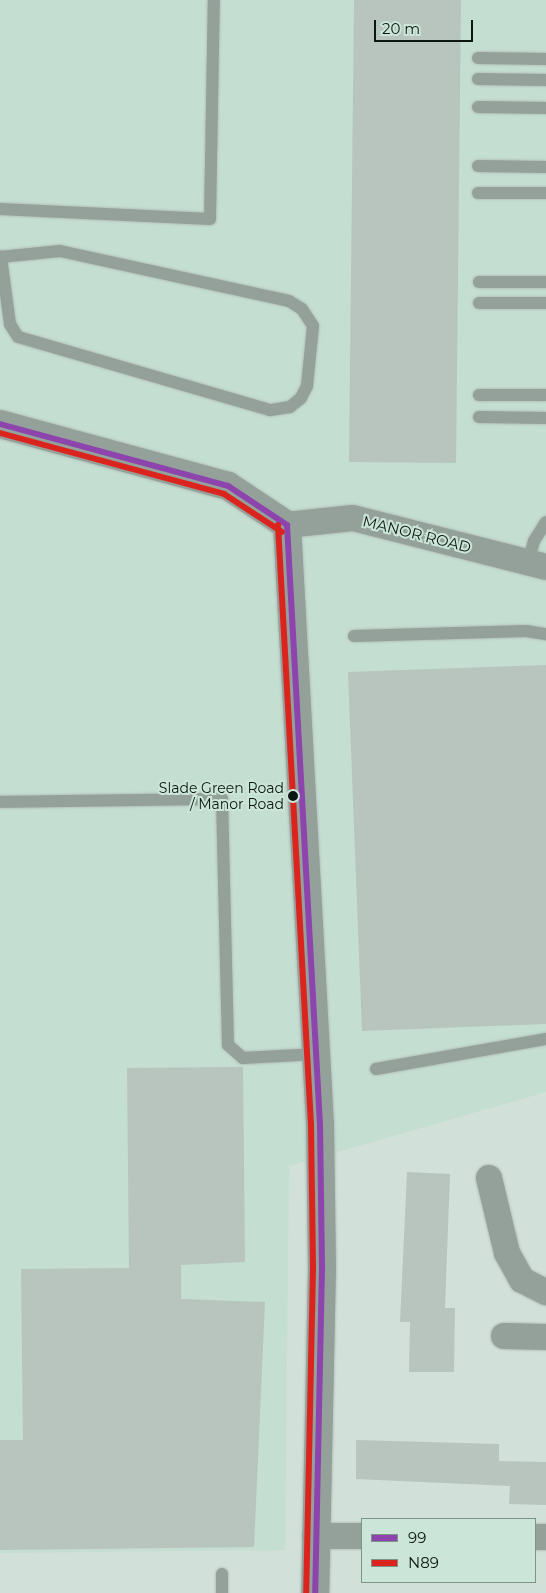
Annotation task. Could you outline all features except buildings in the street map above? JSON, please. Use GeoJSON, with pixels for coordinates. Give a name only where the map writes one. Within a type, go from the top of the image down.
{"type":"FeatureCollection","features":[{"type":"Feature","properties":{"kind":"street"},"geometry":{"type":"LineString","coordinates":[[0,424],[228,486],[287,525],[317,1054],[322,1268],[315,1593]]}},
{"type":"Feature","properties":{"kind":"street","name":"MANOR ROAD"},"geometry":{"type":"LineString","coordinates":[[287,525],[353,518],[537,565]]}},
{"type":"Feature","properties":{"kind":"street"},"geometry":{"type":"LineString","coordinates":[[489,1178],[507,1253],[522,1280],[546,1292]]}},
{"type":"Feature","properties":{"kind":"street"},"geometry":{"type":"LineString","coordinates":[[504,1336],[546,1337]]}},
{"type":"Feature","properties":{"kind":"street"},"geometry":{"type":"LineString","coordinates":[[315,1536],[361,1536]]}},
{"type":"Feature","properties":{"kind":"lane"},"geometry":{"type":"LineString","coordinates":[[0,210],[210,219],[214,0]]}},
{"type":"Feature","properties":{"kind":"lane"},"geometry":{"type":"LineString","coordinates":[[478,58],[546,59]]}},
{"type":"Feature","properties":{"kind":"lane"},"geometry":{"type":"LineString","coordinates":[[478,79],[546,80]]}},
{"type":"Feature","properties":{"kind":"lane"},"geometry":{"type":"LineString","coordinates":[[478,107],[546,108]]}},
{"type":"Feature","properties":{"kind":"lane"},"geometry":{"type":"LineString","coordinates":[[478,166],[546,167]]}},
{"type":"Feature","properties":{"kind":"lane"},"geometry":{"type":"LineString","coordinates":[[478,193],[546,193]]}},
{"type":"Feature","properties":{"kind":"lane"},"geometry":{"type":"LineString","coordinates":[[60,252],[289,301],[302,309],[313,326],[307,386],[301,398],[290,407],[270,410],[18,336],[10,324],[0,257],[60,252]]}},
{"type":"Feature","properties":{"kind":"lane"},"geometry":{"type":"LineString","coordinates":[[479,282],[546,282]]}},
{"type":"Feature","properties":{"kind":"lane"},"geometry":{"type":"LineString","coordinates":[[479,303],[546,303]]}},
{"type":"Feature","properties":{"kind":"lane"},"geometry":{"type":"LineString","coordinates":[[479,395],[546,395]]}},
{"type":"Feature","properties":{"kind":"lane"},"geometry":{"type":"LineString","coordinates":[[479,417],[546,418]]}},
{"type":"Feature","properties":{"kind":"lane"},"geometry":{"type":"LineString","coordinates":[[537,565],[534,541],[546,522]]}},
{"type":"Feature","properties":{"kind":"lane"},"geometry":{"type":"LineString","coordinates":[[354,636],[526,631],[546,634]]}},
{"type":"Feature","properties":{"kind":"lane"},"geometry":{"type":"LineString","coordinates":[[0,802],[222,799],[228,1045],[242,1058],[317,1054]]}},
{"type":"Feature","properties":{"kind":"lane"},"geometry":{"type":"LineString","coordinates":[[376,1069],[546,1039]]}},
{"type":"Feature","properties":{"kind":"lane"},"geometry":{"type":"LineString","coordinates":[[222,1574],[222,1593]]}},
{"type":"Feature","properties":{"kind":"shaded area"},"geometry":{"type":"Polygon","coordinates":[[[0,0],[546,0],[546,1092],[289,1166],[285,1550],[0,1553],[0,0]]]}},
{"type":"Feature","properties":{"kind":"transit line","name":"99"},"geometry":{"type":"LineString","coordinates":[[0,424],[228,486],[287,525]]}},
{"type":"Feature","properties":{"kind":"transit line","name":"N89"},"geometry":{"type":"LineString","coordinates":[[0,433],[224,494],[282,532]]}},
{"type":"Feature","properties":{"kind":"transit line","name":"N89"},"geometry":{"type":"LineString","coordinates":[[278,525],[311,1124],[313,1268],[306,1593]]}},
{"type":"Feature","properties":{"kind":"transit line","name":"99"},"geometry":{"type":"LineString","coordinates":[[287,525],[320,1124],[322,1268],[315,1593]]}},
{"type":"Feature","properties":{"kind":"place","name":"Slade Green Road / Manor Road"},"geometry":{"type":"Point","coordinates":[293,796]}}]}
